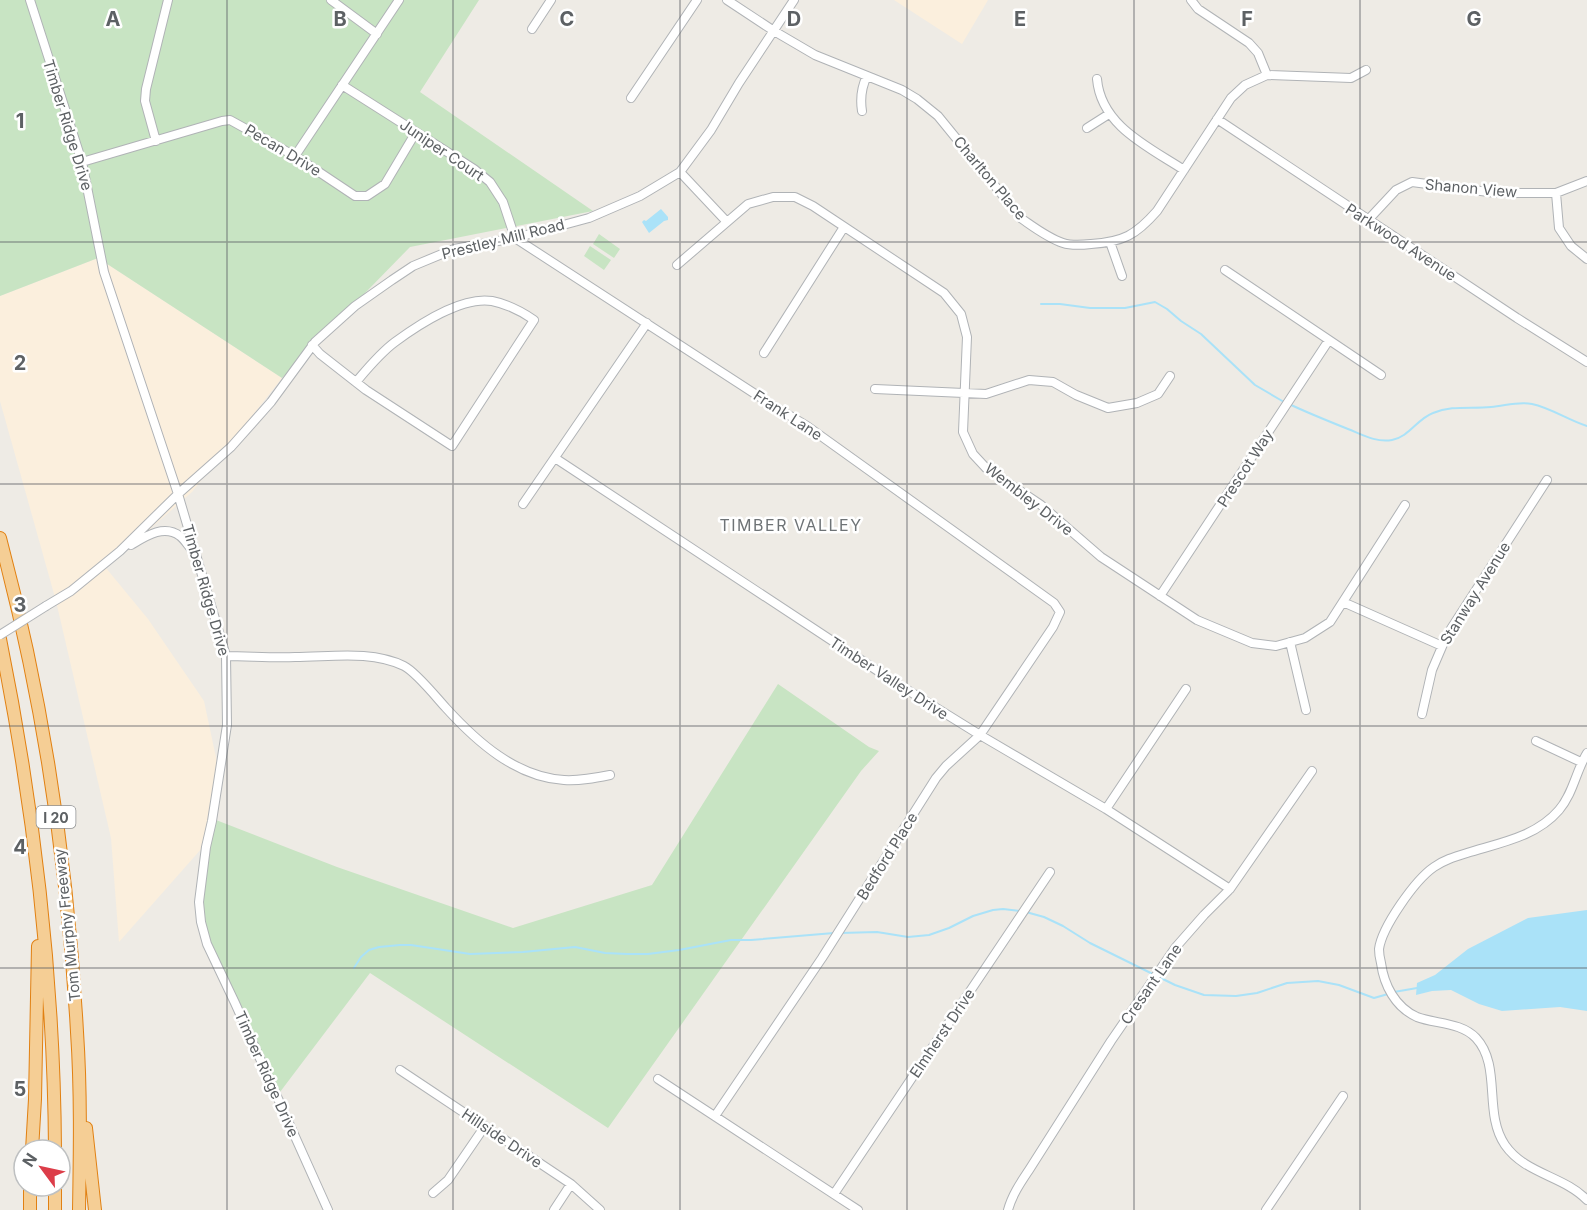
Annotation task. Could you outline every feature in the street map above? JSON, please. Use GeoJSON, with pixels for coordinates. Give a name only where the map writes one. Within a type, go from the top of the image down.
{"type":"FeatureCollection","features":[{"type":"Feature","properties":{"kind":"highway","name":"Tom Murphy Freeway"},"geometry":{"type":"LineString","coordinates":[[0,538],[33,682],[53,795],[72,955],[80,1100],[79,1210]]}},
{"type":"Feature","properties":{"kind":"highway","name":"Tom Murphy Freeway"},"geometry":{"type":"LineString","coordinates":[[0,637],[20,740],[40,888],[51,1010],[55,1138]]}},
{"type":"Feature","properties":{"kind":"highway"},"geometry":{"type":"LineString","coordinates":[[32,1138],[40,888]]}},
{"type":"Feature","properties":{"kind":"highway"},"geometry":{"type":"LineString","coordinates":[[80,1100],[88,1144],[94,1210]]}},
{"type":"Feature","properties":{"kind":"street","name":"Timber Ridge Drive"},"geometry":{"type":"LineString","coordinates":[[30,0],[82,162],[104,272],[178,494],[226,656],[227,725],[206,847],[199,902],[201,922],[207,944],[328,1210]]}},
{"type":"Feature","properties":{"kind":"street"},"geometry":{"type":"LineString","coordinates":[[156,141],[145,100],[168,0]]}},
{"type":"Feature","properties":{"kind":"street"},"geometry":{"type":"LineString","coordinates":[[331,0],[377,34]]}},
{"type":"Feature","properties":{"kind":"street"},"geometry":{"type":"LineString","coordinates":[[295,156],[399,0]]}},
{"type":"Feature","properties":{"kind":"street"},"geometry":{"type":"LineString","coordinates":[[532,29],[551,0]]}},
{"type":"Feature","properties":{"kind":"street"},"geometry":{"type":"LineString","coordinates":[[631,98],[697,0]]}},
{"type":"Feature","properties":{"kind":"street","name":"Charlton Place"},"geometry":{"type":"LineString","coordinates":[[727,0],[815,55],[902,90],[938,116],[1022,219],[1065,244],[1110,243],[1134,233],[1157,211],[1231,98],[1245,85],[1267,75]]}},
{"type":"Feature","properties":{"kind":"street","name":"Prestley Mill Road"},"geometry":{"type":"LineString","coordinates":[[0,637],[71,591],[120,551],[178,494],[231,447],[271,402],[312,345],[355,306],[413,266],[454,249],[514,238],[589,218],[640,196],[680,172],[711,130],[794,0]]}},
{"type":"Feature","properties":{"kind":"street"},"geometry":{"type":"LineString","coordinates":[[1191,0],[1198,9],[1249,43],[1258,52],[1267,75],[1351,78],[1366,70]]}},
{"type":"Feature","properties":{"kind":"street"},"geometry":{"type":"LineString","coordinates":[[862,111],[861,89],[867,76]]}},
{"type":"Feature","properties":{"kind":"street"},"geometry":{"type":"LineString","coordinates":[[1097,80],[1098,92],[1109,114],[1123,130],[1184,170]]}},
{"type":"Feature","properties":{"kind":"street","name":"Juniper Court"},"geometry":{"type":"LineString","coordinates":[[342,86],[474,169],[490,182],[502,202],[514,238]]}},
{"type":"Feature","properties":{"kind":"street"},"geometry":{"type":"LineString","coordinates":[[1087,129],[1109,114]]}},
{"type":"Feature","properties":{"kind":"street","name":"Parkwood Avenue"},"geometry":{"type":"LineString","coordinates":[[1216,119],[1587,362]]}},
{"type":"Feature","properties":{"kind":"street","name":"Pecan Drive"},"geometry":{"type":"LineString","coordinates":[[82,162],[230,120],[295,156],[355,196],[367,196],[385,184],[416,132]]}},
{"type":"Feature","properties":{"kind":"street"},"geometry":{"type":"LineString","coordinates":[[680,172],[727,222]]}},
{"type":"Feature","properties":{"kind":"street","name":"Shanon View"},"geometry":{"type":"LineString","coordinates":[[1368,220],[1396,190],[1412,182],[1496,193],[1557,193],[1587,181]]}},
{"type":"Feature","properties":{"kind":"street"},"geometry":{"type":"LineString","coordinates":[[1557,193],[1559,228],[1571,246],[1587,260]]}},
{"type":"Feature","properties":{"kind":"street","name":"Wembley Drive"},"geometry":{"type":"LineString","coordinates":[[677,265],[748,204],[773,197],[795,197],[813,206],[944,293],[961,314],[967,337],[963,432],[973,454],[986,468],[1041,505],[1101,557],[1160,596],[1197,620],[1252,643],[1276,646],[1305,638],[1330,622],[1405,505]]}},
{"type":"Feature","properties":{"kind":"street"},"geometry":{"type":"LineString","coordinates":[[764,353],[844,227]]}},
{"type":"Feature","properties":{"kind":"street","name":"Frank Lane"},"geometry":{"type":"LineString","coordinates":[[514,238],[807,426],[1054,603]]}},
{"type":"Feature","properties":{"kind":"street"},"geometry":{"type":"LineString","coordinates":[[1110,243],[1122,276]]}},
{"type":"Feature","properties":{"kind":"street"},"geometry":{"type":"LineString","coordinates":[[1225,270],[1380,375]]}},
{"type":"Feature","properties":{"kind":"street"},"geometry":{"type":"LineString","coordinates":[[312,345],[320,354],[366,390],[452,446],[534,320],[520,311],[490,301],[465,303],[441,313],[394,342],[356,382]]}},
{"type":"Feature","properties":{"kind":"street"},"geometry":{"type":"LineString","coordinates":[[523,504],[647,323]]}},
{"type":"Feature","properties":{"kind":"street","name":"Prescot Way"},"geometry":{"type":"LineString","coordinates":[[1160,596],[1329,340]]}},
{"type":"Feature","properties":{"kind":"street"},"geometry":{"type":"LineString","coordinates":[[876,388],[986,394],[1029,380],[1036,380],[1053,382],[1076,395],[1108,408],[1137,403],[1158,394],[1170,376]]}},
{"type":"Feature","properties":{"kind":"street","name":"Timber Valley Drive"},"geometry":{"type":"LineString","coordinates":[[555,458],[893,681],[1106,809],[1230,889]]}},
{"type":"Feature","properties":{"kind":"street","name":"Stanway Avenue"},"geometry":{"type":"LineString","coordinates":[[1422,714],[1432,670],[1447,635],[1547,480]]}},
{"type":"Feature","properties":{"kind":"street","name":"Prestley Mill Road"},"geometry":{"type":"LineString","coordinates":[[120,551],[152,532],[170,531],[180,536],[196,554]]}},
{"type":"Feature","properties":{"kind":"street"},"geometry":{"type":"LineString","coordinates":[[1343,602],[1442,646]]}},
{"type":"Feature","properties":{"kind":"street","name":"Bedford Place"},"geometry":{"type":"LineString","coordinates":[[715,1116],[822,958],[936,778],[980,735],[1053,627],[1060,612],[1054,603]]}},
{"type":"Feature","properties":{"kind":"street"},"geometry":{"type":"LineString","coordinates":[[1290,642],[1306,710]]}},
{"type":"Feature","properties":{"kind":"street"},"geometry":{"type":"LineString","coordinates":[[226,656],[367,656],[389,660],[406,667],[470,733],[506,760],[523,769],[546,777],[565,780],[610,775]]}},
{"type":"Feature","properties":{"kind":"street"},"geometry":{"type":"LineString","coordinates":[[1106,809],[1186,689]]}},
{"type":"Feature","properties":{"kind":"street"},"geometry":{"type":"LineString","coordinates":[[1536,741],[1581,762]]}},
{"type":"Feature","properties":{"kind":"street"},"geometry":{"type":"LineString","coordinates":[[1587,753],[1581,762],[1566,801],[1558,811],[1534,831],[1444,860],[1431,869],[1410,891],[1388,926],[1379,950],[1383,977],[1391,995],[1401,1007],[1416,1017],[1460,1028],[1476,1037],[1489,1063],[1495,1124],[1512,1155],[1544,1175],[1560,1181],[1587,1200]]}},
{"type":"Feature","properties":{"kind":"street","name":"Cresant Lane"},"geometry":{"type":"LineString","coordinates":[[1008,1210],[1018,1186],[1175,948],[1230,889],[1312,771]]}},
{"type":"Feature","properties":{"kind":"street","name":"Elmherst Drive"},"geometry":{"type":"LineString","coordinates":[[834,1194],[1050,872]]}},
{"type":"Feature","properties":{"kind":"street","name":"Hillside Drive"},"geometry":{"type":"LineString","coordinates":[[400,1070],[571,1184],[600,1210]]}},
{"type":"Feature","properties":{"kind":"street"},"geometry":{"type":"LineString","coordinates":[[658,1079],[858,1210]]}},
{"type":"Feature","properties":{"kind":"street"},"geometry":{"type":"LineString","coordinates":[[1266,1210],[1344,1096]]}},
{"type":"Feature","properties":{"kind":"street"},"geometry":{"type":"LineString","coordinates":[[433,1193],[448,1179],[485,1126]]}},
{"type":"Feature","properties":{"kind":"street"},"geometry":{"type":"LineString","coordinates":[[554,1210],[571,1184]]}},
{"type":"Feature","properties":{"kind":"shaded area"},"geometry":{"type":"Polygon","coordinates":[[[894,0],[988,0],[962,44],[894,0]]]}},
{"type":"Feature","properties":{"kind":"shaded area"},"geometry":{"type":"Polygon","coordinates":[[[98,258],[282,378],[192,492],[106,568],[148,619],[204,701],[218,767],[210,839],[119,942],[111,838],[56,601],[0,401],[0,296],[98,258]]]}},
{"type":"Feature","properties":{"kind":"green space"},"geometry":{"type":"Polygon","coordinates":[[[0,0],[479,0],[420,92],[593,211],[410,247],[282,378],[98,258],[0,296],[0,0]]]}},
{"type":"Feature","properties":{"kind":"green space"},"geometry":{"type":"Polygon","coordinates":[[[599,234],[620,249],[614,258],[593,244],[599,234]]]}},
{"type":"Feature","properties":{"kind":"green space"},"geometry":{"type":"Polygon","coordinates":[[[590,246],[611,260],[604,270],[584,256],[590,246]]]}},
{"type":"Feature","properties":{"kind":"green space"},"geometry":{"type":"Polygon","coordinates":[[[778,684],[869,747],[879,751],[861,771],[608,1128],[370,973],[277,1096],[207,944],[199,902],[216,820],[337,867],[513,928],[652,885],[778,684]]]}},
{"type":"Feature","properties":{"kind":"water"},"geometry":{"type":"Polygon","coordinates":[[[661,209],[668,220],[649,233],[642,222],[661,209]]]}},
{"type":"Feature","properties":{"kind":"water"},"geometry":{"type":"Polygon","coordinates":[[[1587,910],[1587,1011],[1560,1007],[1502,1011],[1479,1004],[1451,990],[1416,995],[1417,983],[1435,975],[1468,949],[1528,918],[1587,910]]]}},
{"type":"Feature","properties":{"kind":"waterway"},"geometry":{"type":"LineString","coordinates":[[1041,304],[1125,308],[1155,302],[1201,334],[1255,385],[1284,402]]}},
{"type":"Feature","properties":{"kind":"waterway"},"geometry":{"type":"LineString","coordinates":[[1289,404],[1363,435],[1386,441],[1398,438],[1422,419],[1440,411],[1517,403],[1539,406],[1587,426]]}},
{"type":"Feature","properties":{"kind":"waterway"},"geometry":{"type":"LineString","coordinates":[[840,933],[877,932],[908,937],[929,935],[993,910],[1020,911]]}},
{"type":"Feature","properties":{"kind":"waterway"},"geometry":{"type":"LineString","coordinates":[[1026,912],[1063,926],[1090,943],[1175,985],[1204,995],[1236,996],[1257,993],[1287,983],[1318,981],[1339,985],[1374,998],[1388,994]]}},
{"type":"Feature","properties":{"kind":"waterway"},"geometry":{"type":"LineString","coordinates":[[354,968],[369,950],[400,945],[470,954],[575,947],[605,953],[648,954],[731,940],[834,933]]}},
{"type":"Feature","properties":{"kind":"waterway"},"geometry":{"type":"LineString","coordinates":[[1394,992],[1417,988]]}},
{"type":"Feature","properties":{"kind":"district","name":"TIMBER VALLEY"},"geometry":{"type":"Point","coordinates":[791,525]}}]}
